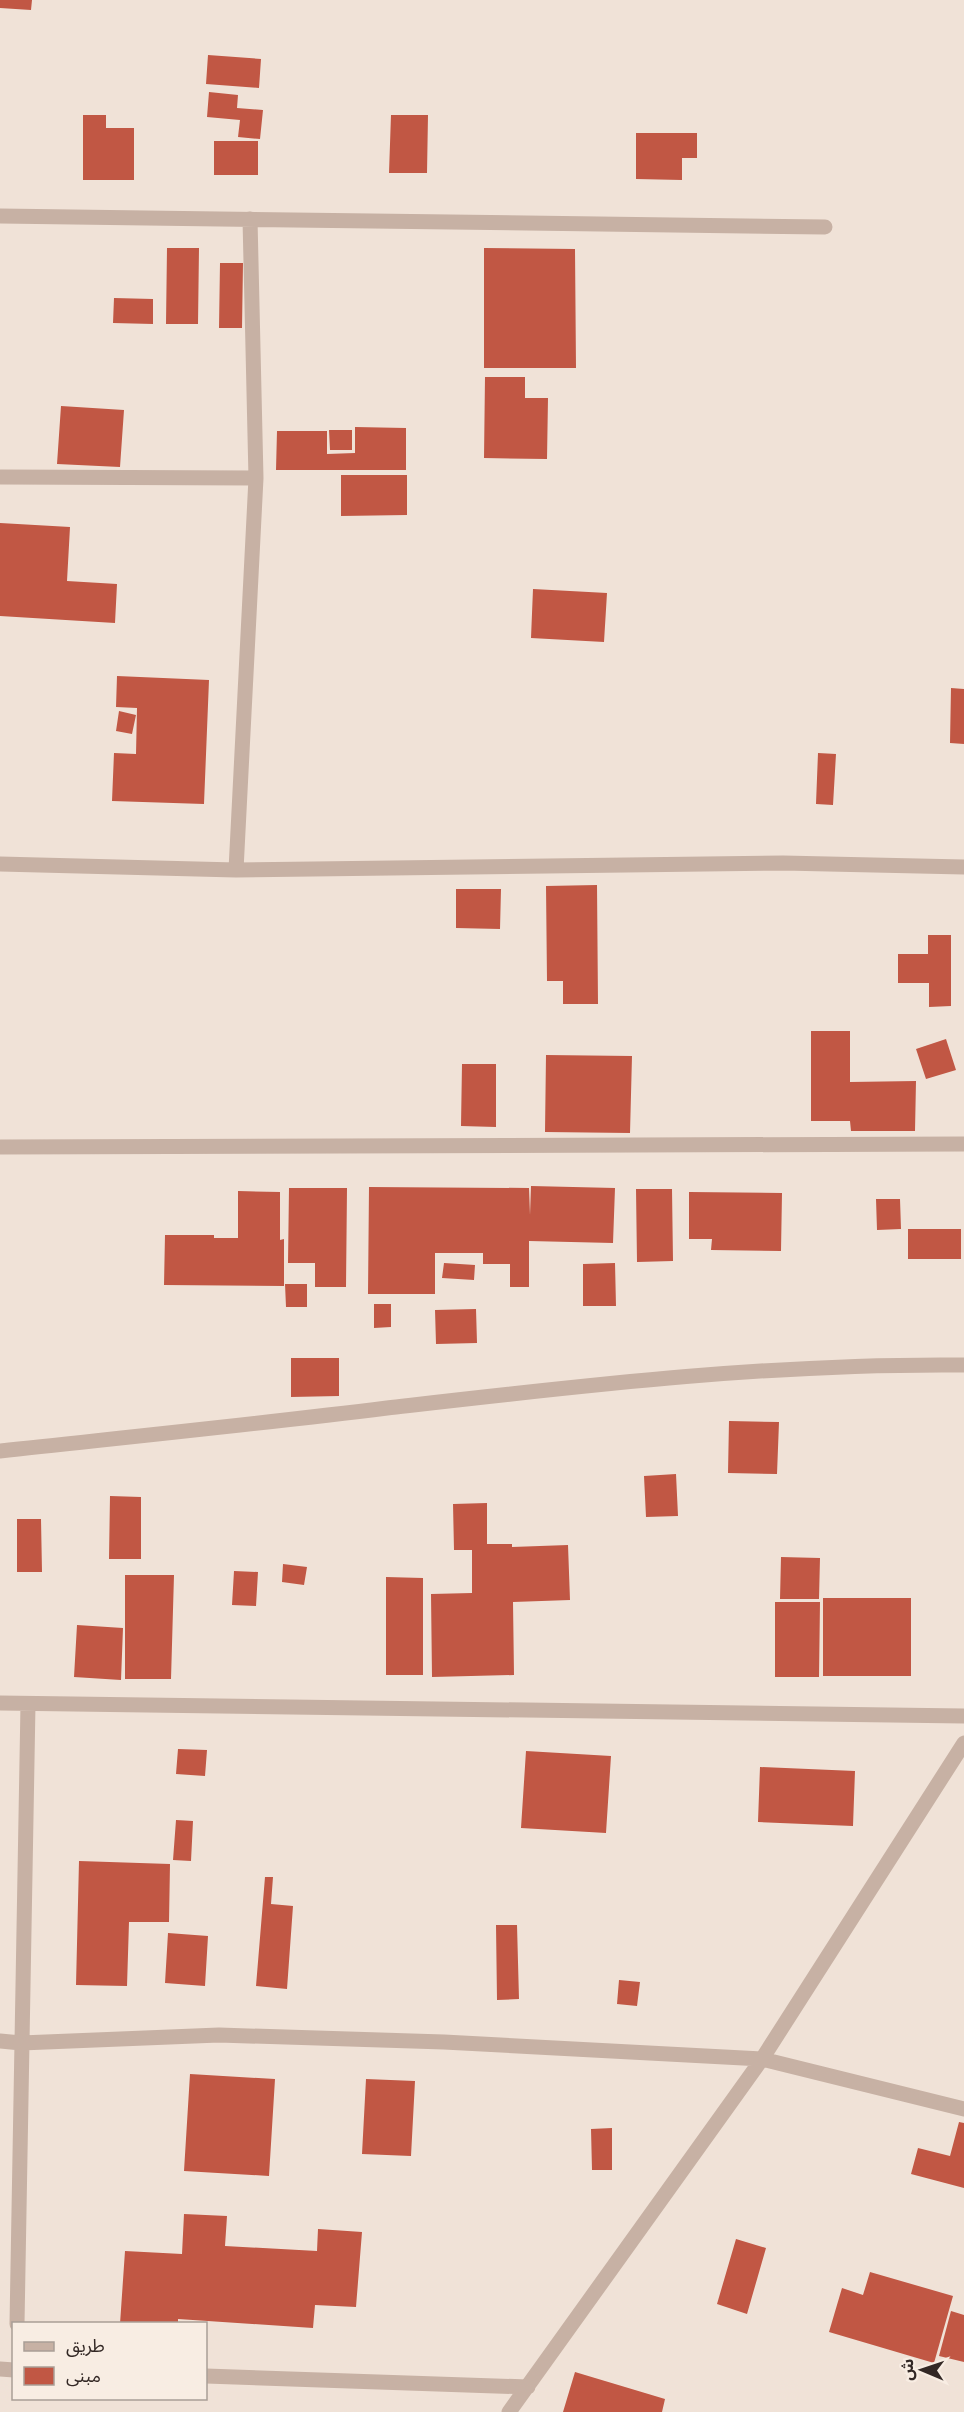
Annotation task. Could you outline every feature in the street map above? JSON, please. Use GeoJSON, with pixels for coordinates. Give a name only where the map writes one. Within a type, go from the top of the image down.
{"type":"FeatureCollection","features":[{"type":"Feature","properties":{"kind":"street"},"geometry":{"type":"LineString","coordinates":[[0,216],[825,227]]}},
{"type":"Feature","properties":{"kind":"street"},"geometry":{"type":"LineString","coordinates":[[236,870],[256,478],[250,219]]}},
{"type":"Feature","properties":{"kind":"street"},"geometry":{"type":"LineString","coordinates":[[0,477],[256,478]]}},
{"type":"Feature","properties":{"kind":"street"},"geometry":{"type":"LineString","coordinates":[[0,864],[236,870],[783,862],[964,867]]}},
{"type":"Feature","properties":{"kind":"street"},"geometry":{"type":"LineString","coordinates":[[0,1147],[964,1144]]}},
{"type":"Feature","properties":{"kind":"street"},"geometry":{"type":"LineString","coordinates":[[0,1451],[614,1382],[831,1367],[964,1365]]}},
{"type":"Feature","properties":{"kind":"street"},"geometry":{"type":"LineString","coordinates":[[0,1703],[964,1716]]}},
{"type":"Feature","properties":{"kind":"street"},"geometry":{"type":"LineString","coordinates":[[17,2322],[28,1704]]}},
{"type":"Feature","properties":{"kind":"street"},"geometry":{"type":"LineString","coordinates":[[509,2412],[762,2059],[964,1743]]}},
{"type":"Feature","properties":{"kind":"street"},"geometry":{"type":"LineString","coordinates":[[0,2042],[219,2035],[444,2042],[762,2059],[964,2109]]}},
{"type":"Feature","properties":{"kind":"street"},"geometry":{"type":"LineString","coordinates":[[207,2376],[528,2387]]}},
{"type":"Feature","properties":{"kind":"building"},"geometry":{"type":"Polygon","coordinates":[[[0,0],[32,0],[31,10],[0,8],[0,0]]]}},
{"type":"Feature","properties":{"kind":"building"},"geometry":{"type":"Polygon","coordinates":[[[208,55],[261,59],[259,88],[206,84],[208,55]]]}},
{"type":"Feature","properties":{"kind":"building"},"geometry":{"type":"Polygon","coordinates":[[[209,92],[238,95],[237,108],[263,110],[260,139],[238,137],[240,120],[207,117],[209,92]]]}},
{"type":"Feature","properties":{"kind":"building"},"geometry":{"type":"Polygon","coordinates":[[[83,115],[106,115],[106,128],[134,128],[134,180],[83,180],[83,115]]]}},
{"type":"Feature","properties":{"kind":"building"},"geometry":{"type":"Polygon","coordinates":[[[391,115],[428,115],[427,173],[389,173],[391,115]]]}},
{"type":"Feature","properties":{"kind":"building"},"geometry":{"type":"Polygon","coordinates":[[[636,133],[697,133],[697,158],[682,158],[682,180],[636,179],[636,133]]]}},
{"type":"Feature","properties":{"kind":"building"},"geometry":{"type":"Polygon","coordinates":[[[214,141],[258,141],[258,175],[214,175],[214,141]]]}},
{"type":"Feature","properties":{"kind":"building"},"geometry":{"type":"Polygon","coordinates":[[[167,248],[199,248],[198,324],[166,324],[167,248]]]}},
{"type":"Feature","properties":{"kind":"building"},"geometry":{"type":"Polygon","coordinates":[[[484,248],[575,249],[576,368],[484,368],[484,248]]]}},
{"type":"Feature","properties":{"kind":"building"},"geometry":{"type":"Polygon","coordinates":[[[220,263],[243,263],[242,328],[219,328],[220,263]]]}},
{"type":"Feature","properties":{"kind":"building"},"geometry":{"type":"Polygon","coordinates":[[[114,298],[153,299],[153,324],[113,323],[114,298]]]}},
{"type":"Feature","properties":{"kind":"building"},"geometry":{"type":"Polygon","coordinates":[[[485,377],[525,377],[525,398],[548,398],[547,459],[484,458],[485,377]]]}},
{"type":"Feature","properties":{"kind":"building"},"geometry":{"type":"Polygon","coordinates":[[[61,406],[124,410],[120,467],[57,464],[61,406]]]}},
{"type":"Feature","properties":{"kind":"building"},"geometry":{"type":"Polygon","coordinates":[[[355,427],[406,428],[406,470],[276,470],[277,431],[327,431],[327,454],[355,453],[355,427]]]}},
{"type":"Feature","properties":{"kind":"building"},"geometry":{"type":"Polygon","coordinates":[[[329,430],[352,430],[352,450],[330,450],[329,430]]]}},
{"type":"Feature","properties":{"kind":"building"},"geometry":{"type":"Polygon","coordinates":[[[341,475],[407,475],[407,515],[341,516],[341,475]]]}},
{"type":"Feature","properties":{"kind":"building"},"geometry":{"type":"Polygon","coordinates":[[[0,523],[70,527],[67,581],[117,584],[115,623],[0,616],[0,523]]]}},
{"type":"Feature","properties":{"kind":"building"},"geometry":{"type":"Polygon","coordinates":[[[533,589],[607,593],[604,642],[531,638],[533,589]]]}},
{"type":"Feature","properties":{"kind":"building"},"geometry":{"type":"Polygon","coordinates":[[[117,676],[209,680],[204,804],[112,801],[114,753],[136,754],[137,708],[116,707],[117,676]]]}},
{"type":"Feature","properties":{"kind":"building"},"geometry":{"type":"Polygon","coordinates":[[[951,688],[964,689],[964,744],[950,743],[951,688]]]}},
{"type":"Feature","properties":{"kind":"building"},"geometry":{"type":"Polygon","coordinates":[[[119,711],[136,715],[132,734],[116,731],[119,711]]]}},
{"type":"Feature","properties":{"kind":"building"},"geometry":{"type":"Polygon","coordinates":[[[818,753],[836,754],[833,805],[816,804],[818,753]]]}},
{"type":"Feature","properties":{"kind":"building"},"geometry":{"type":"Polygon","coordinates":[[[597,885],[598,1004],[563,1004],[563,981],[547,981],[546,886],[597,885]]]}},
{"type":"Feature","properties":{"kind":"building"},"geometry":{"type":"Polygon","coordinates":[[[456,889],[501,889],[500,929],[456,928],[456,889]]]}},
{"type":"Feature","properties":{"kind":"building"},"geometry":{"type":"Polygon","coordinates":[[[928,935],[951,935],[951,1006],[929,1007],[929,983],[898,983],[898,954],[928,954],[928,935]]]}},
{"type":"Feature","properties":{"kind":"building"},"geometry":{"type":"Polygon","coordinates":[[[811,1031],[850,1031],[850,1082],[916,1081],[915,1131],[851,1131],[850,1121],[811,1121],[811,1031]]]}},
{"type":"Feature","properties":{"kind":"building"},"geometry":{"type":"Polygon","coordinates":[[[946,1039],[956,1070],[926,1079],[916,1049],[946,1039]]]}},
{"type":"Feature","properties":{"kind":"building"},"geometry":{"type":"Polygon","coordinates":[[[546,1055],[632,1056],[630,1133],[545,1132],[546,1055]]]}},
{"type":"Feature","properties":{"kind":"building"},"geometry":{"type":"Polygon","coordinates":[[[462,1064],[496,1064],[496,1127],[461,1126],[462,1064]]]}},
{"type":"Feature","properties":{"kind":"building"},"geometry":{"type":"Polygon","coordinates":[[[531,1186],[615,1188],[613,1243],[529,1241],[529,1287],[510,1287],[510,1264],[483,1264],[483,1253],[435,1253],[435,1294],[368,1294],[369,1187],[529,1188],[530,1215],[531,1186]]]}},
{"type":"Feature","properties":{"kind":"building"},"geometry":{"type":"Polygon","coordinates":[[[289,1188],[347,1188],[346,1287],[315,1287],[315,1263],[288,1263],[289,1188]]]}},
{"type":"Feature","properties":{"kind":"building"},"geometry":{"type":"Polygon","coordinates":[[[636,1189],[672,1189],[673,1261],[637,1262],[636,1189]]]}},
{"type":"Feature","properties":{"kind":"building"},"geometry":{"type":"Polygon","coordinates":[[[238,1191],[280,1192],[280,1240],[284,1239],[284,1286],[164,1285],[165,1235],[214,1235],[214,1238],[238,1238],[238,1191]]]}},
{"type":"Feature","properties":{"kind":"building"},"geometry":{"type":"Polygon","coordinates":[[[689,1192],[782,1193],[781,1251],[711,1250],[712,1239],[689,1239],[689,1192]]]}},
{"type":"Feature","properties":{"kind":"building"},"geometry":{"type":"Polygon","coordinates":[[[876,1199],[900,1199],[901,1229],[877,1230],[876,1199]]]}},
{"type":"Feature","properties":{"kind":"building"},"geometry":{"type":"Polygon","coordinates":[[[908,1229],[961,1229],[961,1259],[908,1259],[908,1229]]]}},
{"type":"Feature","properties":{"kind":"building"},"geometry":{"type":"Polygon","coordinates":[[[444,1263],[475,1265],[474,1280],[442,1278],[444,1263]]]}},
{"type":"Feature","properties":{"kind":"building"},"geometry":{"type":"Polygon","coordinates":[[[615,1263],[616,1306],[583,1306],[583,1264],[615,1263]]]}},
{"type":"Feature","properties":{"kind":"building"},"geometry":{"type":"Polygon","coordinates":[[[285,1284],[307,1284],[307,1307],[286,1307],[285,1284]]]}},
{"type":"Feature","properties":{"kind":"building"},"geometry":{"type":"Polygon","coordinates":[[[374,1304],[391,1304],[391,1327],[374,1328],[374,1304]]]}},
{"type":"Feature","properties":{"kind":"building"},"geometry":{"type":"Polygon","coordinates":[[[476,1309],[477,1343],[436,1344],[435,1310],[476,1309]]]}},
{"type":"Feature","properties":{"kind":"building"},"geometry":{"type":"Polygon","coordinates":[[[291,1358],[339,1358],[339,1396],[291,1397],[291,1358]]]}},
{"type":"Feature","properties":{"kind":"building"},"geometry":{"type":"Polygon","coordinates":[[[729,1421],[779,1422],[777,1474],[728,1473],[729,1421]]]}},
{"type":"Feature","properties":{"kind":"building"},"geometry":{"type":"Polygon","coordinates":[[[676,1474],[678,1516],[646,1517],[644,1476],[676,1474]]]}},
{"type":"Feature","properties":{"kind":"building"},"geometry":{"type":"Polygon","coordinates":[[[110,1496],[141,1497],[141,1559],[109,1559],[110,1496]]]}},
{"type":"Feature","properties":{"kind":"building"},"geometry":{"type":"Polygon","coordinates":[[[487,1503],[487,1544],[512,1544],[512,1547],[568,1545],[570,1600],[513,1602],[514,1675],[432,1677],[431,1594],[472,1593],[472,1550],[454,1550],[453,1504],[487,1503]]]}},
{"type":"Feature","properties":{"kind":"building"},"geometry":{"type":"Polygon","coordinates":[[[17,1519],[41,1519],[42,1572],[17,1572],[17,1519]]]}},
{"type":"Feature","properties":{"kind":"building"},"geometry":{"type":"Polygon","coordinates":[[[781,1557],[820,1558],[819,1599],[780,1599],[781,1557]]]}},
{"type":"Feature","properties":{"kind":"building"},"geometry":{"type":"Polygon","coordinates":[[[283,1564],[307,1567],[304,1585],[282,1582],[283,1564]]]}},
{"type":"Feature","properties":{"kind":"building"},"geometry":{"type":"Polygon","coordinates":[[[234,1571],[258,1572],[256,1606],[232,1605],[234,1571]]]}},
{"type":"Feature","properties":{"kind":"building"},"geometry":{"type":"Polygon","coordinates":[[[125,1575],[174,1575],[171,1679],[125,1679],[125,1575]]]}},
{"type":"Feature","properties":{"kind":"building"},"geometry":{"type":"Polygon","coordinates":[[[386,1577],[423,1578],[423,1675],[386,1675],[386,1577]]]}},
{"type":"Feature","properties":{"kind":"building"},"geometry":{"type":"Polygon","coordinates":[[[823,1598],[911,1598],[911,1676],[823,1676],[823,1598]]]}},
{"type":"Feature","properties":{"kind":"building"},"geometry":{"type":"Polygon","coordinates":[[[775,1602],[820,1602],[819,1677],[775,1677],[775,1602]]]}},
{"type":"Feature","properties":{"kind":"building"},"geometry":{"type":"Polygon","coordinates":[[[77,1625],[123,1628],[121,1680],[74,1677],[77,1625]]]}},
{"type":"Feature","properties":{"kind":"building"},"geometry":{"type":"Polygon","coordinates":[[[178,1749],[207,1750],[205,1776],[176,1774],[178,1749]]]}},
{"type":"Feature","properties":{"kind":"building"},"geometry":{"type":"Polygon","coordinates":[[[526,1751],[611,1756],[606,1833],[521,1828],[526,1751]]]}},
{"type":"Feature","properties":{"kind":"building"},"geometry":{"type":"Polygon","coordinates":[[[760,1767],[855,1771],[853,1826],[758,1822],[760,1767]]]}},
{"type":"Feature","properties":{"kind":"building"},"geometry":{"type":"Polygon","coordinates":[[[176,1820],[193,1821],[191,1861],[173,1860],[176,1820]]]}},
{"type":"Feature","properties":{"kind":"building"},"geometry":{"type":"Polygon","coordinates":[[[79,1861],[170,1864],[169,1922],[129,1922],[127,1986],[76,1985],[79,1861]]]}},
{"type":"Feature","properties":{"kind":"building"},"geometry":{"type":"Polygon","coordinates":[[[265,1877],[273,1877],[271,1904],[293,1906],[287,1989],[256,1986],[265,1877]]]}},
{"type":"Feature","properties":{"kind":"building"},"geometry":{"type":"Polygon","coordinates":[[[496,1925],[517,1925],[519,1999],[497,2000],[496,1925]]]}},
{"type":"Feature","properties":{"kind":"building"},"geometry":{"type":"Polygon","coordinates":[[[168,1933],[208,1936],[205,1986],[165,1983],[168,1933]]]}},
{"type":"Feature","properties":{"kind":"building"},"geometry":{"type":"Polygon","coordinates":[[[619,1980],[640,1982],[637,2006],[617,2004],[619,1980]]]}},
{"type":"Feature","properties":{"kind":"building"},"geometry":{"type":"Polygon","coordinates":[[[190,2074],[275,2079],[269,2176],[184,2171],[190,2074]]]}},
{"type":"Feature","properties":{"kind":"building"},"geometry":{"type":"Polygon","coordinates":[[[366,2079],[415,2081],[411,2156],[362,2154],[366,2079]]]}},
{"type":"Feature","properties":{"kind":"building"},"geometry":{"type":"Polygon","coordinates":[[[959,2122],[964,2123],[964,2188],[911,2174],[918,2148],[950,2156],[959,2122]]]}},
{"type":"Feature","properties":{"kind":"building"},"geometry":{"type":"Polygon","coordinates":[[[612,2128],[612,2170],[592,2170],[591,2129],[612,2128]]]}},
{"type":"Feature","properties":{"kind":"building"},"geometry":{"type":"Polygon","coordinates":[[[184,2214],[227,2216],[225,2246],[317,2251],[318,2229],[362,2232],[356,2307],[315,2305],[313,2328],[178,2319],[178,2322],[120,2322],[125,2251],[182,2254],[184,2214]]]}},
{"type":"Feature","properties":{"kind":"building"},"geometry":{"type":"Polygon","coordinates":[[[736,2239],[766,2248],[747,2314],[717,2304],[736,2239]]]}},
{"type":"Feature","properties":{"kind":"building"},"geometry":{"type":"Polygon","coordinates":[[[870,2272],[953,2296],[934,2363],[829,2332],[842,2288],[863,2295],[870,2272]]]}},
{"type":"Feature","properties":{"kind":"building"},"geometry":{"type":"Polygon","coordinates":[[[951,2311],[964,2315],[964,2362],[939,2356],[951,2311]]]}},
{"type":"Feature","properties":{"kind":"building"},"geometry":{"type":"Polygon","coordinates":[[[575,2372],[665,2399],[662,2412],[563,2412],[575,2372]]]}}]}
